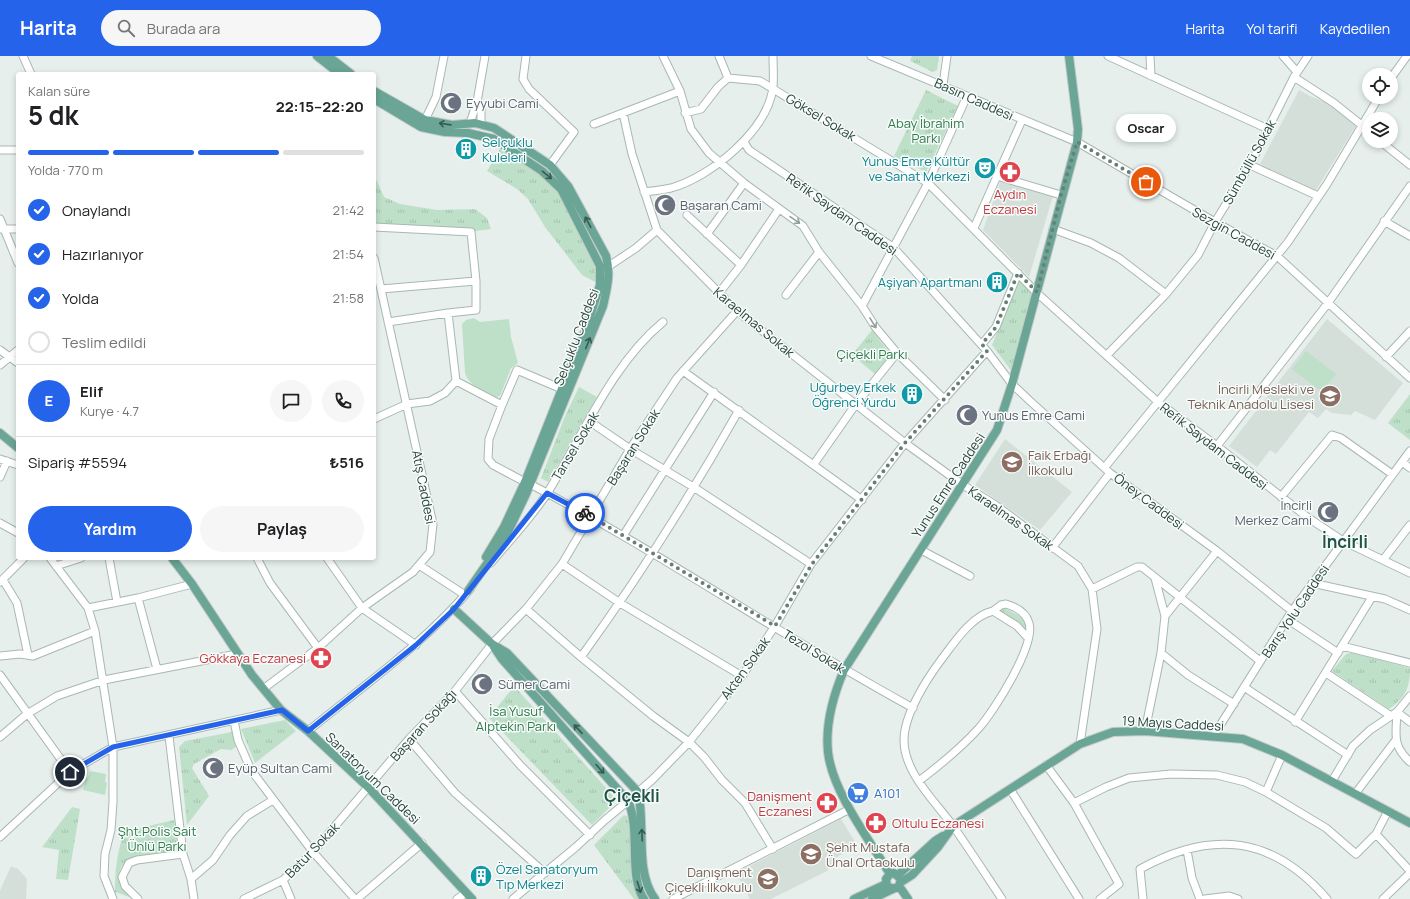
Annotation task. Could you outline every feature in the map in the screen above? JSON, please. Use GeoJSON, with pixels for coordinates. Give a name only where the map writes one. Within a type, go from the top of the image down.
{"type":"FeatureCollection","features":[{"type":"Feature","properties":{"kind":"main road"},"geometry":{"type":"LineString","coordinates":[[317,56],[337,72]]}},
{"type":"Feature","properties":{"kind":"main road"},"geometry":{"type":"LineString","coordinates":[[328,56],[348,72]]}},
{"type":"Feature","properties":{"kind":"main road","name":"Yunus Emre Caddesi"},"geometry":{"type":"LineString","coordinates":[[908,899],[895,882],[850,809],[838,785],[828,754],[828,725],[831,709],[834,694],[844,670],[997,430],[1012,384],[1061,195],[1077,142],[1078,128],[1069,56]]}},
{"type":"Feature","properties":{"kind":"main road","name":"Selçuklu Caddesi"},"geometry":{"type":"LineString","coordinates":[[376,92],[425,120],[452,125],[470,123],[494,128],[550,165],[568,186],[606,256],[609,266],[608,285],[603,306],[506,536],[466,593]]}},
{"type":"Feature","properties":{"kind":"main road","name":"Selçuklu Caddesi"},"geometry":{"type":"LineString","coordinates":[[376,100],[421,127],[444,132],[468,133],[494,139],[542,171],[561,189],[597,258],[601,273],[595,304],[528,483]]}},
{"type":"Feature","properties":{"kind":"main road"},"geometry":{"type":"LineString","coordinates":[[0,433],[16,446]]}},
{"type":"Feature","properties":{"kind":"main road","name":"Sanatoryum Caddesi"},"geometry":{"type":"LineString","coordinates":[[174,560],[192,584],[237,654],[263,689],[282,710],[308,731],[368,787],[422,843],[472,899]]}},
{"type":"Feature","properties":{"kind":"main road"},"geometry":{"type":"LineString","coordinates":[[454,609],[492,644],[507,653],[638,792],[641,803],[643,867],[647,885],[655,899]]}},
{"type":"Feature","properties":{"kind":"main road"},"geometry":{"type":"LineString","coordinates":[[492,644],[502,659],[628,801],[632,809],[636,876],[644,899]]}},
{"type":"Feature","properties":{"kind":"main road","name":"19 Mayıs Caddesi"},"geometry":{"type":"LineString","coordinates":[[895,882],[912,875],[938,847],[953,826],[1080,744],[1113,732],[1145,731],[1242,738],[1282,754],[1410,823]]}},
{"type":"Feature","properties":{"kind":"main road"},"geometry":{"type":"LineString","coordinates":[[854,899],[895,882]]}},
{"type":"Feature","properties":{"kind":"main road"},"geometry":{"type":"LineString","coordinates":[[872,899],[895,882]]}},
{"type":"Feature","properties":{"kind":"street"},"geometry":{"type":"LineString","coordinates":[[23,56],[30,72]]}},
{"type":"Feature","properties":{"kind":"street"},"geometry":{"type":"LineString","coordinates":[[425,120],[436,97],[444,56]]}},
{"type":"Feature","properties":{"kind":"street"},"geometry":{"type":"LineString","coordinates":[[470,123],[477,102],[485,56]]}},
{"type":"Feature","properties":{"kind":"street"},"geometry":{"type":"LineString","coordinates":[[526,56],[523,79],[529,88],[574,132],[550,165]]}},
{"type":"Feature","properties":{"kind":"street"},"geometry":{"type":"LineString","coordinates":[[663,56],[680,92],[691,129],[709,153],[744,183],[803,226],[819,252],[862,306],[876,328],[897,353],[945,400]]}},
{"type":"Feature","properties":{"kind":"street"},"geometry":{"type":"LineString","coordinates":[[686,113],[701,109],[718,87],[728,78],[719,56]]}},
{"type":"Feature","properties":{"kind":"street"},"geometry":{"type":"LineString","coordinates":[[644,192],[672,188],[708,172],[744,142],[762,118],[773,88],[773,56]]}},
{"type":"Feature","properties":{"kind":"street","name":"Basın Caddesi"},"geometry":{"type":"LineString","coordinates":[[871,56],[1077,142]]}},
{"type":"Feature","properties":{"kind":"street"},"geometry":{"type":"LineString","coordinates":[[943,85],[947,56]]}},
{"type":"Feature","properties":{"kind":"street"},"geometry":{"type":"LineString","coordinates":[[1108,56],[1268,129]]}},
{"type":"Feature","properties":{"kind":"street"},"geometry":{"type":"LineString","coordinates":[[1150,56],[1151,76]]}},
{"type":"Feature","properties":{"kind":"street"},"geometry":{"type":"LineString","coordinates":[[1283,56],[1303,88],[1334,103],[1361,124]]}},
{"type":"Feature","properties":{"kind":"street","name":"Sümbüllü Sokak"},"geometry":{"type":"LineString","coordinates":[[1107,355],[1166,294],[1198,255],[1215,222],[1250,165],[1296,75],[1308,56]]}},
{"type":"Feature","properties":{"kind":"street"},"geometry":{"type":"LineString","coordinates":[[1398,68],[1407,56]]}},
{"type":"Feature","properties":{"kind":"street","name":"Göksel Sokak"},"geometry":{"type":"LineString","coordinates":[[728,78],[760,81],[928,182],[1037,292]]}},
{"type":"Feature","properties":{"kind":"street"},"geometry":{"type":"LineString","coordinates":[[594,124],[680,92]]}},
{"type":"Feature","properties":{"kind":"street"},"geometry":{"type":"LineString","coordinates":[[862,306],[928,182],[967,96]]}},
{"type":"Feature","properties":{"kind":"street"},"geometry":{"type":"LineString","coordinates":[[477,102],[480,109],[481,125]]}},
{"type":"Feature","properties":{"kind":"street"},"geometry":{"type":"LineString","coordinates":[[1052,548],[1107,470],[1158,402],[1277,256],[1318,196],[1374,104]]}},
{"type":"Feature","properties":{"kind":"street"},"geometry":{"type":"LineString","coordinates":[[609,266],[657,230],[632,154],[623,113]]}},
{"type":"Feature","properties":{"kind":"street"},"geometry":{"type":"LineString","coordinates":[[974,228],[1022,120]]}},
{"type":"Feature","properties":{"kind":"street","name":"Refik Saydam Caddesi"},"geometry":{"type":"LineString","coordinates":[[744,142],[750,150],[894,248],[982,344],[1012,384]]}},
{"type":"Feature","properties":{"kind":"street","name":"Sezgin Caddesi"},"geometry":{"type":"LineString","coordinates":[[1077,142],[1277,256],[1410,378]]}},
{"type":"Feature","properties":{"kind":"street"},"geometry":{"type":"LineString","coordinates":[[1388,148],[1410,166]]}},
{"type":"Feature","properties":{"kind":"street"},"geometry":{"type":"LineString","coordinates":[[0,150],[16,150]]}},
{"type":"Feature","properties":{"kind":"street"},"geometry":{"type":"LineString","coordinates":[[1250,165],[1318,196]]}},
{"type":"Feature","properties":{"kind":"street"},"geometry":{"type":"LineString","coordinates":[[997,176],[1061,195]]}},
{"type":"Feature","properties":{"kind":"street"},"geometry":{"type":"LineString","coordinates":[[707,234],[744,183]]}},
{"type":"Feature","properties":{"kind":"street"},"geometry":{"type":"LineString","coordinates":[[1216,446],[1328,303],[1384,221],[1410,186]]}},
{"type":"Feature","properties":{"kind":"street"},"geometry":{"type":"LineString","coordinates":[[718,293],[741,265],[779,209]]}},
{"type":"Feature","properties":{"kind":"street"},"geometry":{"type":"LineString","coordinates":[[687,216],[741,265]]}},
{"type":"Feature","properties":{"kind":"street"},"geometry":{"type":"LineString","coordinates":[[0,219],[1,229],[16,259]]}},
{"type":"Feature","properties":{"kind":"street"},"geometry":{"type":"LineString","coordinates":[[1384,221],[1410,236]]}},
{"type":"Feature","properties":{"kind":"street"},"geometry":{"type":"LineString","coordinates":[[376,227],[471,232],[476,282],[476,310],[388,322]]}},
{"type":"Feature","properties":{"kind":"street"},"geometry":{"type":"LineString","coordinates":[[1,229],[16,229]]}},
{"type":"Feature","properties":{"kind":"street"},"geometry":{"type":"LineString","coordinates":[[1053,229],[1092,243],[1119,258],[1166,294]]}},
{"type":"Feature","properties":{"kind":"street","name":"Karaelmas Sokak"},"geometry":{"type":"LineString","coordinates":[[657,230],[737,311],[905,443],[963,485],[994,504],[1078,566],[1092,589],[1097,629],[1080,744]]}},
{"type":"Feature","properties":{"kind":"street"},"geometry":{"type":"LineString","coordinates":[[786,295],[819,252]]}},
{"type":"Feature","properties":{"kind":"street","name":"Atış Caddesi"},"geometry":{"type":"LineString","coordinates":[[263,689],[318,648],[362,608],[413,572],[430,552],[433,524],[376,268]]}},
{"type":"Feature","properties":{"kind":"street"},"geometry":{"type":"LineString","coordinates":[[982,344],[996,327],[1018,273]]}},
{"type":"Feature","properties":{"kind":"street"},"geometry":{"type":"LineString","coordinates":[[380,289],[476,282]]}},
{"type":"Feature","properties":{"kind":"street","name":"Refik Saydam Caddesi"},"geometry":{"type":"LineString","coordinates":[[1037,292],[1158,402],[1281,497],[1343,541],[1410,573]]}},
{"type":"Feature","properties":{"kind":"street","name":"Başaran Sokak"},"geometry":{"type":"LineString","coordinates":[[492,644],[526,609],[562,564],[630,449],[683,371],[737,311]]}},
{"type":"Feature","properties":{"kind":"street"},"geometry":{"type":"LineString","coordinates":[[376,418],[407,404],[430,401],[445,393],[456,381],[448,313]]}},
{"type":"Feature","properties":{"kind":"street","name":"Tansel Sokak"},"geometry":{"type":"LineString","coordinates":[[308,731],[416,645],[454,609],[547,493],[617,374],[649,334],[664,322]]}},
{"type":"Feature","properties":{"kind":"street"},"geometry":{"type":"LineString","coordinates":[[1386,357],[1410,331]]}},
{"type":"Feature","properties":{"kind":"street"},"geometry":{"type":"LineString","coordinates":[[0,350],[16,362]]}},
{"type":"Feature","properties":{"kind":"street","name":"Akten Sokak"},"geometry":{"type":"LineString","coordinates":[[513,899],[590,835],[628,801],[688,742],[742,676],[775,626],[812,564],[905,443],[945,400],[987,351]]}},
{"type":"Feature","properties":{"kind":"street"},"geometry":{"type":"LineString","coordinates":[[0,365],[16,352]]}},
{"type":"Feature","properties":{"kind":"street"},"geometry":{"type":"LineString","coordinates":[[814,464],[856,404],[897,353]]}},
{"type":"Feature","properties":{"kind":"street"},"geometry":{"type":"LineString","coordinates":[[456,381],[502,405],[517,370],[562,390]]}},
{"type":"Feature","properties":{"kind":"street"},"geometry":{"type":"LineString","coordinates":[[683,371],[862,500]]}},
{"type":"Feature","properties":{"kind":"street","name":"Öney Caddesi"},"geometry":{"type":"LineString","coordinates":[[1012,384],[1107,470],[1217,552],[1292,611]]}},
{"type":"Feature","properties":{"kind":"street"},"geometry":{"type":"LineString","coordinates":[[623,536],[714,392]]}},
{"type":"Feature","properties":{"kind":"street","name":"Tezol Sokak"},"geometry":{"type":"LineString","coordinates":[[502,405],[489,439],[488,459],[493,464],[591,516],[775,626],[844,670],[913,708]]}},
{"type":"Feature","properties":{"kind":"street"},"geometry":{"type":"LineString","coordinates":[[582,657],[653,554],[695,488],[739,410]]}},
{"type":"Feature","properties":{"kind":"street"},"geometry":{"type":"LineString","coordinates":[[590,421],[630,449],[695,488],[812,564]]}},
{"type":"Feature","properties":{"kind":"street"},"geometry":{"type":"LineString","coordinates":[[1281,497],[1332,435],[1341,438],[1392,474]]}},
{"type":"Feature","properties":{"kind":"street","name":"Barış Yolu Caddesi"},"geometry":{"type":"LineString","coordinates":[[1214,735],[1292,611],[1410,451]]}},
{"type":"Feature","properties":{"kind":"street"},"geometry":{"type":"LineString","coordinates":[[0,476],[3,460],[16,464]]}},
{"type":"Feature","properties":{"kind":"street"},"geometry":{"type":"LineString","coordinates":[[1402,462],[1410,468]]}},
{"type":"Feature","properties":{"kind":"street"},"geometry":{"type":"LineString","coordinates":[[0,523],[16,532]]}},
{"type":"Feature","properties":{"kind":"street"},"geometry":{"type":"LineString","coordinates":[[1383,560],[1410,526]]}},
{"type":"Feature","properties":{"kind":"street"},"geometry":{"type":"LineString","coordinates":[[921,550],[970,576]]}},
{"type":"Feature","properties":{"kind":"street"},"geometry":{"type":"LineString","coordinates":[[1165,616],[1217,552]]}},
{"type":"Feature","properties":{"kind":"street"},"geometry":{"type":"LineString","coordinates":[[22,560],[1,581],[17,603],[28,655]]}},
{"type":"Feature","properties":{"kind":"street"},"geometry":{"type":"LineString","coordinates":[[52,560],[88,608],[95,631],[104,680],[113,747],[113,809],[111,830],[105,854],[104,876],[113,899]]}},
{"type":"Feature","properties":{"kind":"street"},"geometry":{"type":"LineString","coordinates":[[56,566],[76,560]]}},
{"type":"Feature","properties":{"kind":"street"},"geometry":{"type":"LineString","coordinates":[[109,560],[117,602]]}},
{"type":"Feature","properties":{"kind":"street"},"geometry":{"type":"LineString","coordinates":[[258,560],[270,583],[318,648]]}},
{"type":"Feature","properties":{"kind":"street"},"geometry":{"type":"LineString","coordinates":[[329,560],[362,608],[416,645]]}},
{"type":"Feature","properties":{"kind":"street"},"geometry":{"type":"LineString","coordinates":[[562,564],[620,603],[742,676]]}},
{"type":"Feature","properties":{"kind":"street"},"geometry":{"type":"LineString","coordinates":[[419,565],[466,593]]}},
{"type":"Feature","properties":{"kind":"street"},"geometry":{"type":"LineString","coordinates":[[1092,589],[1137,567],[1142,567],[1260,662]]}},
{"type":"Feature","properties":{"kind":"street"},"geometry":{"type":"LineString","coordinates":[[1145,731],[1160,654],[1165,616],[1155,577]]}},
{"type":"Feature","properties":{"kind":"street"},"geometry":{"type":"LineString","coordinates":[[1312,583],[1385,599],[1410,610]]}},
{"type":"Feature","properties":{"kind":"street"},"geometry":{"type":"LineString","coordinates":[[88,608],[138,598],[192,584]]}},
{"type":"Feature","properties":{"kind":"street"},"geometry":{"type":"LineString","coordinates":[[1295,722],[1372,597]]}},
{"type":"Feature","properties":{"kind":"street"},"geometry":{"type":"LineString","coordinates":[[138,598],[157,669]]}},
{"type":"Feature","properties":{"kind":"street"},"geometry":{"type":"LineString","coordinates":[[919,781],[968,740],[990,714],[1016,670],[1028,638],[1030,630],[1029,622],[1021,612],[1006,604],[1001,605],[993,611],[978,618],[959,638],[939,664],[913,708],[904,740],[908,760],[919,781],[953,826],[1002,899]]}},
{"type":"Feature","properties":{"kind":"street"},"geometry":{"type":"LineString","coordinates":[[526,609],[653,716],[688,742],[704,757],[722,780],[745,803],[773,849]]}},
{"type":"Feature","properties":{"kind":"street"},"geometry":{"type":"LineString","coordinates":[[993,611],[1017,626],[1028,638]]}},
{"type":"Feature","properties":{"kind":"street"},"geometry":{"type":"LineString","coordinates":[[1287,619],[1340,650],[1410,663]]}},
{"type":"Feature","properties":{"kind":"street"},"geometry":{"type":"LineString","coordinates":[[0,656],[28,655],[44,652],[95,631]]}},
{"type":"Feature","properties":{"kind":"street","name":"Başaran Sokağı"},"geometry":{"type":"LineString","coordinates":[[368,787],[409,739],[455,691],[492,644]]}},
{"type":"Feature","properties":{"kind":"street"},"geometry":{"type":"LineString","coordinates":[[0,737],[27,714],[57,696],[104,680],[237,654]]}},
{"type":"Feature","properties":{"kind":"street"},"geometry":{"type":"LineString","coordinates":[[1160,654],[1234,704]]}},
{"type":"Feature","properties":{"kind":"street"},"geometry":{"type":"LineString","coordinates":[[1326,673],[1410,722]]}},
{"type":"Feature","properties":{"kind":"street"},"geometry":{"type":"LineString","coordinates":[[0,675],[70,772]]}},
{"type":"Feature","properties":{"kind":"street"},"geometry":{"type":"LineString","coordinates":[[1244,687],[1295,722],[1348,755]]}},
{"type":"Feature","properties":{"kind":"street"},"geometry":{"type":"LineString","coordinates":[[455,691],[520,765],[590,835]]}},
{"type":"Feature","properties":{"kind":"street"},"geometry":{"type":"LineString","coordinates":[[1332,781],[1354,746],[1370,730],[1394,714],[1410,696]]}},
{"type":"Feature","properties":{"kind":"street"},"geometry":{"type":"LineString","coordinates":[[1,834],[70,772],[113,747],[234,722],[282,710]]}},
{"type":"Feature","properties":{"kind":"street"},"geometry":{"type":"LineString","coordinates":[[1394,714],[1395,741],[1403,755],[1410,762]]}},
{"type":"Feature","properties":{"kind":"street"},"geometry":{"type":"LineString","coordinates":[[234,722],[238,740],[251,770],[313,852],[356,899],[422,843]]}},
{"type":"Feature","properties":{"kind":"street"},"geometry":{"type":"LineString","coordinates":[[169,736],[183,854],[191,879],[194,899]]}},
{"type":"Feature","properties":{"kind":"street"},"geometry":{"type":"LineString","coordinates":[[409,739],[455,793],[545,873]]}},
{"type":"Feature","properties":{"kind":"street"},"geometry":{"type":"LineString","coordinates":[[1355,794],[1395,741]]}},
{"type":"Feature","properties":{"kind":"street"},"geometry":{"type":"LineString","coordinates":[[1266,792],[1282,754]]}},
{"type":"Feature","properties":{"kind":"street"},"geometry":{"type":"LineString","coordinates":[[1046,765],[1074,803],[1119,884],[1100,899]]}},
{"type":"Feature","properties":{"kind":"street"},"geometry":{"type":"LineString","coordinates":[[1074,803],[1106,787],[1129,778],[1171,774],[1217,775],[1245,782],[1266,792],[1326,828],[1356,854],[1376,834],[1388,811]]}},
{"type":"Feature","properties":{"kind":"street","name":"Batur Sokak"},"geometry":{"type":"LineString","coordinates":[[246,899],[283,880],[313,852],[368,787]]}},
{"type":"Feature","properties":{"kind":"street"},"geometry":{"type":"LineString","coordinates":[[1010,789],[1079,899]]}},
{"type":"Feature","properties":{"kind":"street"},"geometry":{"type":"LineString","coordinates":[[191,879],[213,860],[230,835],[247,816],[273,800]]}},
{"type":"Feature","properties":{"kind":"street"},"geometry":{"type":"LineString","coordinates":[[673,899],[850,809]]}},
{"type":"Feature","properties":{"kind":"street"},"geometry":{"type":"LineString","coordinates":[[1376,834],[1410,872],[1384,899]]}},
{"type":"Feature","properties":{"kind":"street"},"geometry":{"type":"LineString","coordinates":[[1143,899],[1140,869],[1162,857],[1208,844],[1240,845],[1267,851],[1292,865],[1311,880],[1327,899]]}},
{"type":"Feature","properties":{"kind":"street"},"geometry":{"type":"LineString","coordinates":[[1187,850],[1192,878],[1200,899]]}},
{"type":"Feature","properties":{"kind":"street"},"geometry":{"type":"LineString","coordinates":[[138,899],[125,886],[122,877],[129,863],[137,860],[183,854]]}},
{"type":"Feature","properties":{"kind":"street"},"geometry":{"type":"LineString","coordinates":[[283,880],[291,899]]}},
{"type":"Feature","properties":{"kind":"street"},"geometry":{"type":"LineString","coordinates":[[458,899],[466,893]]}},
{"type":"Feature","properties":{"kind":"street"},"geometry":{"type":"LineString","coordinates":[[1205,899],[1229,896],[1238,899]]}},
{"type":"Feature","properties":{"kind":"shaded area"},"geometry":{"type":"Polygon","coordinates":[[[1299,90],[1312,97],[1331,104],[1357,124],[1316,190],[1311,190],[1260,164],[1299,90]]]}},
{"type":"Feature","properties":{"kind":"shaded area"},"geometry":{"type":"Polygon","coordinates":[[[1001,180],[1053,196],[1029,277],[983,230],[1001,180]]]}},
{"type":"Feature","properties":{"kind":"shaded area","name":"İncirli Mesleki ve Teknik Anadolu Lisesi"},"geometry":{"type":"Polygon","coordinates":[[[1327,319],[1403,383],[1375,420],[1355,411],[1351,415],[1332,413],[1326,409],[1318,418],[1309,412],[1276,454],[1270,450],[1257,467],[1229,446],[1327,319]]]}},
{"type":"Feature","properties":{"kind":"shaded area","name":"Faik Erbağı İlkokulu"},"geometry":{"type":"Polygon","coordinates":[[[1005,439],[1072,492],[1040,530],[975,485],[1005,439]]]}},
{"type":"Feature","properties":{"kind":"shaded area"},"geometry":{"type":"Polygon","coordinates":[[[841,819],[857,845],[837,857],[827,871],[771,899],[750,899],[736,873],[841,819]]]}},
{"type":"Feature","properties":{"kind":"shaded area"},"geometry":{"type":"Polygon","coordinates":[[[11,866],[18,869],[27,879],[26,899],[0,899],[0,891],[11,866]]]}},
{"type":"Feature","properties":{"kind":"green space"},"geometry":{"type":"Polygon","coordinates":[[[912,56],[939,56],[937,70],[933,72],[910,61],[912,56]]]}},
{"type":"Feature","properties":{"kind":"green space","name":"Abay İbrahim Parkı"},"geometry":{"type":"Polygon","coordinates":[[[926,90],[958,106],[926,172],[894,156],[926,90]]]}},
{"type":"Feature","properties":{"kind":"green space"},"geometry":{"type":"Polygon","coordinates":[[[503,144],[556,183],[597,259],[599,284],[582,275],[545,227],[528,199],[517,189],[487,171],[503,144]]]}},
{"type":"Feature","properties":{"kind":"green space"},"geometry":{"type":"Polygon","coordinates":[[[376,179],[384,197],[400,204],[437,210],[475,209],[487,218],[491,229],[475,231],[376,223],[376,179]]]}},
{"type":"Feature","properties":{"kind":"green space"},"geometry":{"type":"Polygon","coordinates":[[[1018,280],[1034,294],[1013,373],[992,345],[1018,280]]]}},
{"type":"Feature","properties":{"kind":"green space"},"geometry":{"type":"Polygon","coordinates":[[[474,318],[480,322],[509,319],[511,337],[518,363],[511,368],[500,396],[496,397],[473,385],[465,373],[462,324],[466,320],[474,318]]]}},
{"type":"Feature","properties":{"kind":"green space","name":"Çiçekli Parkı"},"geometry":{"type":"Polygon","coordinates":[[[872,330],[891,355],[875,374],[852,355],[872,330]]]}},
{"type":"Feature","properties":{"kind":"green space"},"geometry":{"type":"Polygon","coordinates":[[[1306,351],[1336,374],[1322,392],[1292,369],[1306,351]]]}},
{"type":"Feature","properties":{"kind":"green space"},"geometry":{"type":"Polygon","coordinates":[[[579,387],[597,397],[548,482],[541,478],[565,416],[579,387]]]}},
{"type":"Feature","properties":{"kind":"green space"},"geometry":{"type":"Polygon","coordinates":[[[1410,394],[1410,440],[1388,423],[1410,394]]]}},
{"type":"Feature","properties":{"kind":"green space"},"geometry":{"type":"Polygon","coordinates":[[[1003,607],[1021,617],[1027,624],[1026,631],[1021,624],[1000,611],[999,608],[1003,607]]]}},
{"type":"Feature","properties":{"kind":"green space"},"geometry":{"type":"Polygon","coordinates":[[[1353,652],[1410,668],[1406,692],[1399,701],[1389,709],[1332,671],[1346,654],[1353,652]]]}},
{"type":"Feature","properties":{"kind":"green space","name":"İsa Yusuf Alptekin Parkı"},"geometry":{"type":"Polygon","coordinates":[[[514,686],[617,800],[592,825],[489,718],[514,686]]]}},
{"type":"Feature","properties":{"kind":"green space"},"geometry":{"type":"Polygon","coordinates":[[[285,720],[296,731],[255,763],[241,729],[285,720]]]}},
{"type":"Feature","properties":{"kind":"green space"},"geometry":{"type":"Polygon","coordinates":[[[232,732],[236,747],[231,750],[221,749],[194,764],[192,768],[209,796],[187,825],[179,747],[185,741],[232,732]]]}},
{"type":"Feature","properties":{"kind":"green space"},"geometry":{"type":"Polygon","coordinates":[[[90,771],[106,774],[105,782],[107,783],[105,795],[83,790],[86,778],[88,778],[90,771]]]}},
{"type":"Feature","properties":{"kind":"green space"},"geometry":{"type":"Polygon","coordinates":[[[72,807],[80,809],[68,880],[56,879],[59,850],[42,847],[72,807]]]}},
{"type":"Feature","properties":{"kind":"green space"},"geometry":{"type":"Polygon","coordinates":[[[624,815],[630,818],[631,876],[633,885],[640,899],[634,899],[594,845],[624,815]]]}},
{"type":"Feature","properties":{"kind":"green space","name":"Şht.Polis Sait Ünlü Parkı"},"geometry":{"type":"Polygon","coordinates":[[[174,820],[178,849],[128,860],[120,870],[119,875],[123,885],[135,899],[115,892],[115,877],[119,849],[123,835],[140,828],[174,820]]]}},
{"type":"Feature","properties":{"kind":"way so far"},"geometry":{"type":"LineString","coordinates":[[585,513],[775,626],[812,564],[905,443],[945,400],[987,351],[982,344],[991,335],[996,327],[1018,273],[1037,292],[1061,195],[1077,142],[1146,182]]}},
{"type":"Feature","properties":{"kind":"place","name":"Eyyubi Cami"},"geometry":{"type":"Point","coordinates":[451,103]}},
{"type":"Feature","properties":{"kind":"place","name":"Selçuklu Kuleleri"},"geometry":{"type":"Point","coordinates":[466,149]}},
{"type":"Feature","properties":{"kind":"place","name":"Yunus Emre Kültür ve Sanat Merkezi"},"geometry":{"type":"Point","coordinates":[985,168]}},
{"type":"Feature","properties":{"kind":"place","name":"Aydın Eczanesi"},"geometry":{"type":"Point","coordinates":[1010,172]}},
{"type":"Feature","properties":{"kind":"place","name":"Oscar"},"geometry":{"type":"Point","coordinates":[1146,182]}},
{"type":"Feature","properties":{"kind":"place","name":"Başaran Cami"},"geometry":{"type":"Point","coordinates":[665,205]}},
{"type":"Feature","properties":{"kind":"place","name":"Aşiyan Apartmanı"},"geometry":{"type":"Point","coordinates":[997,282]}},
{"type":"Feature","properties":{"kind":"place","name":"Uğurbey Erkek Öğrenci Yurdu"},"geometry":{"type":"Point","coordinates":[912,394]}},
{"type":"Feature","properties":{"kind":"place","name":"İncirli Mesleki ve Teknik Anadolu Lisesi"},"geometry":{"type":"Point","coordinates":[1330,396]}},
{"type":"Feature","properties":{"kind":"place","name":"Yunus Emre Cami"},"geometry":{"type":"Point","coordinates":[967,415]}},
{"type":"Feature","properties":{"kind":"place","name":"Faik Erbağı İlkokulu"},"geometry":{"type":"Point","coordinates":[1012,462]}},
{"type":"Feature","properties":{"kind":"place","name":"İncirli Merkez Cami"},"geometry":{"type":"Point","coordinates":[1328,512]}},
{"type":"Feature","properties":{"kind":"place","name":"Gökkaya Eczanesi"},"geometry":{"type":"Point","coordinates":[321,658]}},
{"type":"Feature","properties":{"kind":"place","name":"Sümer Cami"},"geometry":{"type":"Point","coordinates":[482,684]}},
{"type":"Feature","properties":{"kind":"place","name":"Eyüp Sultan Cami"},"geometry":{"type":"Point","coordinates":[213,768]}},
{"type":"Feature","properties":{"kind":"place","name":"A101"},"geometry":{"type":"Point","coordinates":[858,793]}},
{"type":"Feature","properties":{"kind":"place","name":"Danişment Eczanesi"},"geometry":{"type":"Point","coordinates":[827,803]}},
{"type":"Feature","properties":{"kind":"place","name":"Oltulu Eczanesi"},"geometry":{"type":"Point","coordinates":[876,823]}},
{"type":"Feature","properties":{"kind":"place","name":"Şehit Mustafa Ünal Ortaokulu"},"geometry":{"type":"Point","coordinates":[811,854]}},
{"type":"Feature","properties":{"kind":"place","name":"Özel Sanatoryum Tıp Merkezi"},"geometry":{"type":"Point","coordinates":[481,876]}},
{"type":"Feature","properties":{"kind":"place","name":"Danışment Çiçekli İlkokulu"},"geometry":{"type":"Point","coordinates":[768,879]}},
{"type":"Feature","properties":{"kind":"district","name":"İncirli"},"geometry":{"type":"Point","coordinates":[1345,541]}},
{"type":"Feature","properties":{"kind":"district","name":"Çiçekli"},"geometry":{"type":"Point","coordinates":[632,795]}},
{"type":"Feature","properties":{"kind":"route"},"geometry":{"type":"LineString","coordinates":[[70,772],[113,747],[234,722],[282,710],[308,731],[350,696],[416,645],[454,609],[547,493],[585,513]]}}]}
